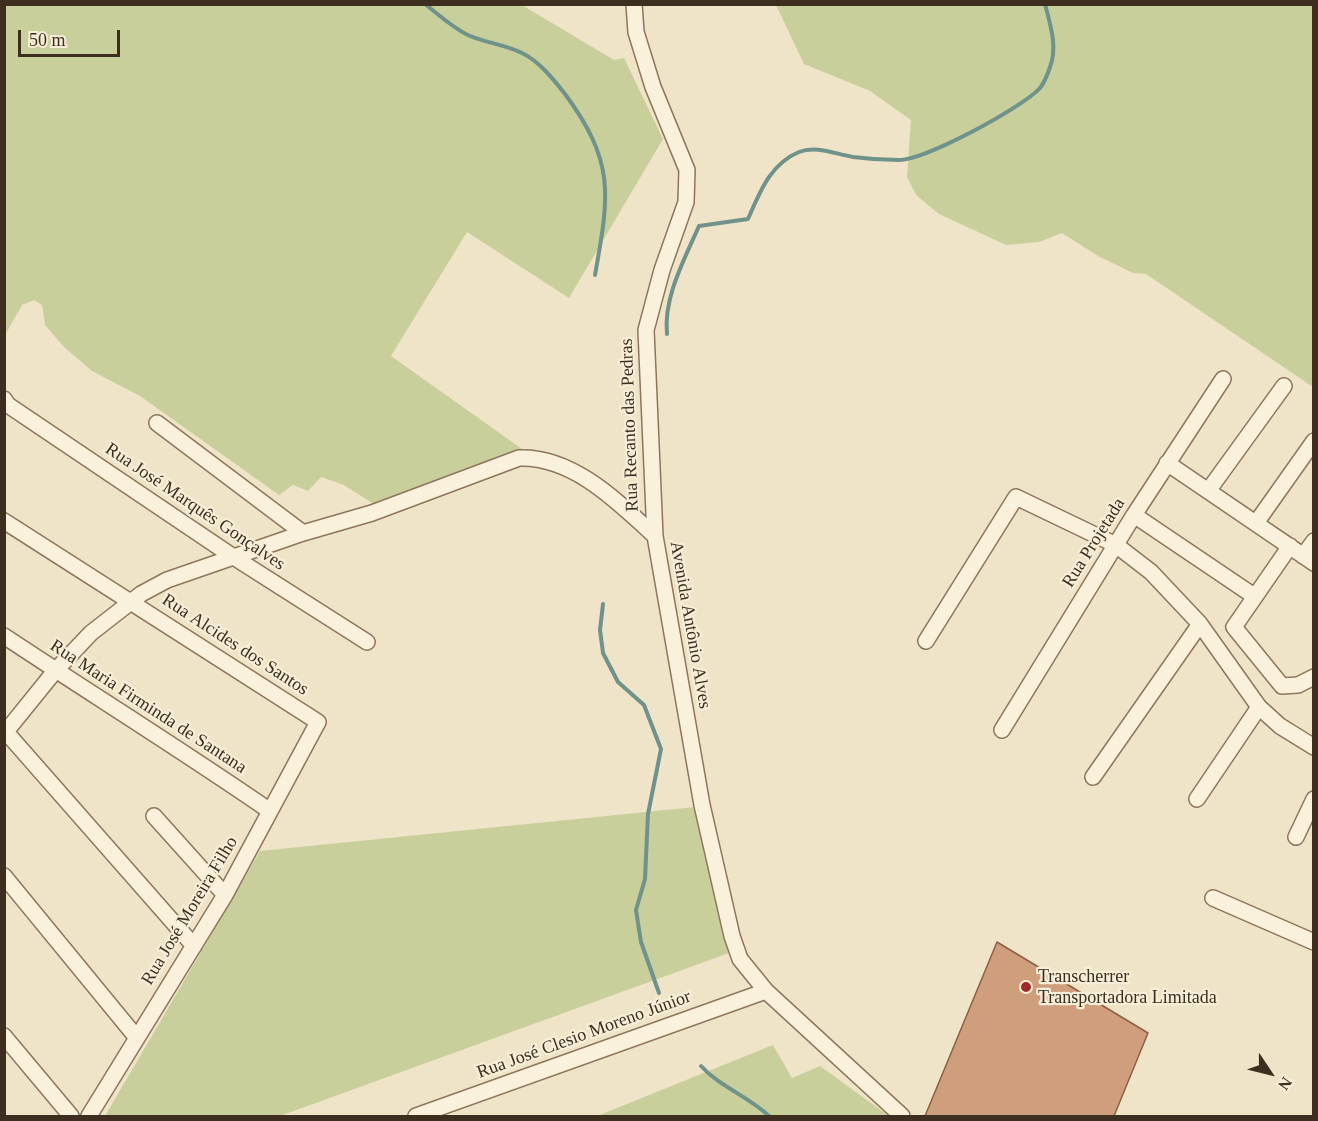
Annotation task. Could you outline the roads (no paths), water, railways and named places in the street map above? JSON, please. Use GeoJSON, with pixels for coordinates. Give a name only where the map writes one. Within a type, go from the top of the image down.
{"type":"FeatureCollection","features":[{"type":"Feature","properties":{"kind":"street","name":"Rua Recanto das Pedras"},"geometry":{"type":"LineString","coordinates":[[634,4],[636,32],[653,87],[687,170],[686,202],[662,270],[646,330],[654,536]]}},
{"type":"Feature","properties":{"kind":"street","name":"Rua Projetada"},"geometry":{"type":"LineString","coordinates":[[1002,730],[1134,515],[1223,379]]}},
{"type":"Feature","properties":{"kind":"street"},"geometry":{"type":"LineString","coordinates":[[1208,491],[1284,386]]}},
{"type":"Feature","properties":{"kind":"street","name":"Rua José Marquês Gonçalves"},"geometry":{"type":"LineString","coordinates":[[4,399],[8,405],[232,556],[367,642]]}},
{"type":"Feature","properties":{"kind":"street"},"geometry":{"type":"LineString","coordinates":[[157,423],[303,533]]}},
{"type":"Feature","properties":{"kind":"street"},"geometry":{"type":"LineString","coordinates":[[1256,523],[1314,441]]}},
{"type":"Feature","properties":{"kind":"street","name":"Avenida Antônio Alves"},"geometry":{"type":"LineString","coordinates":[[5,733],[55,671],[91,633],[130,602],[167,580],[232,556],[372,513],[519,458],[536,458],[573,471],[613,498],[654,536],[702,805],[732,936],[740,959],[766,991],[902,1116]]}},
{"type":"Feature","properties":{"kind":"street"},"geometry":{"type":"LineString","coordinates":[[1167,463],[1308,559],[1314,541]]}},
{"type":"Feature","properties":{"kind":"street"},"geometry":{"type":"LineString","coordinates":[[926,641],[1016,497],[1116,545],[1151,572],[1200,624],[1259,707],[1280,726],[1314,747]]}},
{"type":"Feature","properties":{"kind":"street"},"geometry":{"type":"LineString","coordinates":[[1134,515],[1254,596]]}},
{"type":"Feature","properties":{"kind":"street"},"geometry":{"type":"LineString","coordinates":[[4,521],[130,602]]}},
{"type":"Feature","properties":{"kind":"street"},"geometry":{"type":"LineString","coordinates":[[1290,546],[1234,627],[1282,686],[1298,684],[1314,677]]}},
{"type":"Feature","properties":{"kind":"street","name":"Rua Alcides dos Santos"},"geometry":{"type":"LineString","coordinates":[[130,602],[318,722]]}},
{"type":"Feature","properties":{"kind":"street"},"geometry":{"type":"LineString","coordinates":[[1093,777],[1200,624]]}},
{"type":"Feature","properties":{"kind":"street","name":"Rua Maria Firminda de Santana"},"geometry":{"type":"LineString","coordinates":[[4,636],[55,671],[144,725],[270,811]]}},
{"type":"Feature","properties":{"kind":"street"},"geometry":{"type":"LineString","coordinates":[[1197,799],[1259,707]]}},
{"type":"Feature","properties":{"kind":"street","name":"Rua José Moreira Filho"},"geometry":{"type":"LineString","coordinates":[[89,1116],[225,895],[318,722]]}},
{"type":"Feature","properties":{"kind":"street"},"geometry":{"type":"LineString","coordinates":[[5,733],[194,946]]}},
{"type":"Feature","properties":{"kind":"street"},"geometry":{"type":"LineString","coordinates":[[1296,837],[1314,799]]}},
{"type":"Feature","properties":{"kind":"street"},"geometry":{"type":"LineString","coordinates":[[154,816],[225,895]]}},
{"type":"Feature","properties":{"kind":"street"},"geometry":{"type":"LineString","coordinates":[[4,876],[137,1038]]}},
{"type":"Feature","properties":{"kind":"street"},"geometry":{"type":"LineString","coordinates":[[1213,898],[1314,942]]}},
{"type":"Feature","properties":{"kind":"street","name":"Rua José Clesio Moreno Júnior"},"geometry":{"type":"LineString","coordinates":[[417,1116],[766,991]]}},
{"type":"Feature","properties":{"kind":"street"},"geometry":{"type":"LineString","coordinates":[[4,1036],[71,1116]]}},
{"type":"Feature","properties":{"kind":"waterway"},"geometry":{"type":"LineString","coordinates":[[425,4],[464,33],[528,56],[546,71],[582,118],[601,161],[604,181],[603,223],[595,275]]}},
{"type":"Feature","properties":{"kind":"waterway"},"geometry":{"type":"LineString","coordinates":[[667,334],[668,306],[672,292],[699,226],[748,219],[773,171],[789,157],[799,152],[812,149],[882,160],[912,158],[972,132],[1014,108],[1040,88],[1052,59],[1052,36],[1045,4]]}},
{"type":"Feature","properties":{"kind":"waterway"},"geometry":{"type":"LineString","coordinates":[[603,604],[600,630],[603,653],[618,682],[644,705],[661,749],[648,814],[645,879],[636,910],[641,942],[659,993]]}},
{"type":"Feature","properties":{"kind":"waterway"},"geometry":{"type":"LineString","coordinates":[[701,1066],[717,1080],[769,1116]]}},
{"type":"Feature","properties":{"kind":"place","name":"Transcherrer Transportadora Limitada"},"geometry":{"type":"Point","coordinates":[1026,987]}}]}
